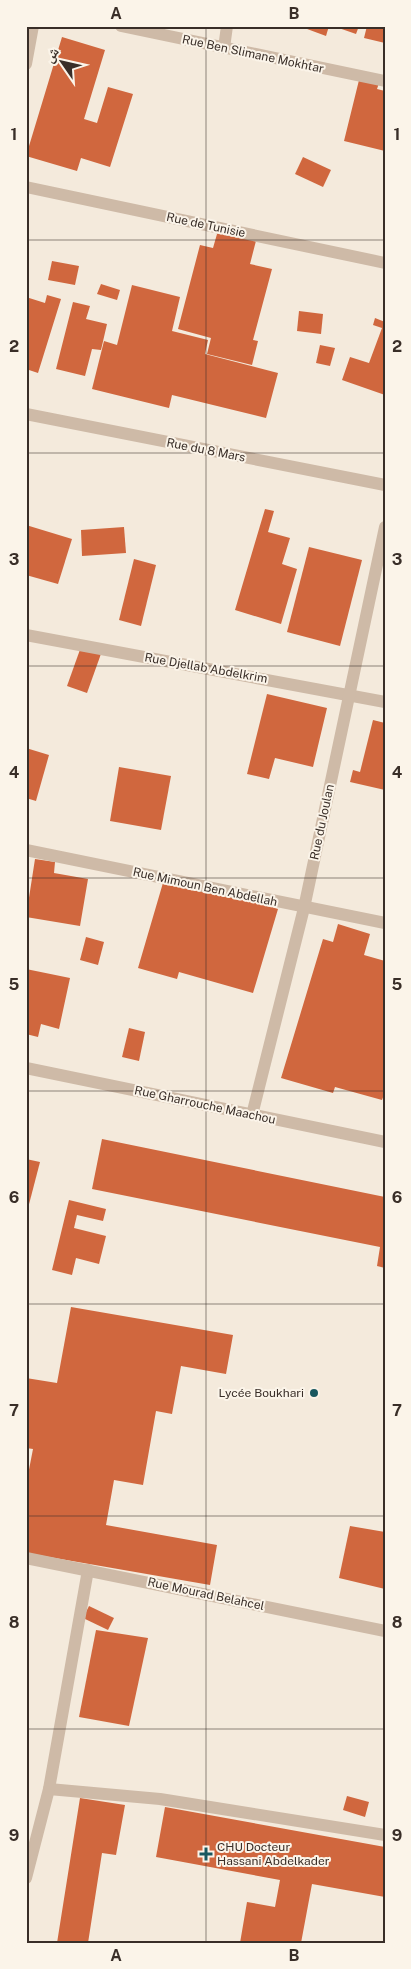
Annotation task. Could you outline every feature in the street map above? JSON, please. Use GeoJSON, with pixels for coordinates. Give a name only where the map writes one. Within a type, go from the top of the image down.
{"type":"FeatureCollection","features":[{"type":"Feature","properties":{"kind":"street"},"geometry":{"type":"LineString","coordinates":[[26,64],[33,26]]}},
{"type":"Feature","properties":{"kind":"street","name":"Rue Ben Slimane Mokhtar"},"geometry":{"type":"LineString","coordinates":[[121,26],[385,81]]}},
{"type":"Feature","properties":{"kind":"street"},"geometry":{"type":"LineString","coordinates":[[224,48],[227,26]]}},
{"type":"Feature","properties":{"kind":"street","name":"Rue de Tunisie"},"geometry":{"type":"LineString","coordinates":[[26,187],[385,263]]}},
{"type":"Feature","properties":{"kind":"street","name":"Rue du 8 Mars"},"geometry":{"type":"LineString","coordinates":[[26,414],[385,486]]}},
{"type":"Feature","properties":{"kind":"street","name":"Rue du Joulan"},"geometry":{"type":"LineString","coordinates":[[252,1114],[304,908],[385,527]]}},
{"type":"Feature","properties":{"kind":"street","name":"Rue Djellab Abdelkrim"},"geometry":{"type":"LineString","coordinates":[[26,635],[385,702]]}},
{"type":"Feature","properties":{"kind":"street","name":"Rue Mimoun Ben Abdellah"},"geometry":{"type":"LineString","coordinates":[[26,850],[385,923]]}},
{"type":"Feature","properties":{"kind":"street","name":"Rue Gharrouche Maachou"},"geometry":{"type":"LineString","coordinates":[[26,1068],[385,1142]]}},
{"type":"Feature","properties":{"kind":"street","name":"Rue Mourad Belahcel"},"geometry":{"type":"LineString","coordinates":[[26,1558],[385,1631]]}},
{"type":"Feature","properties":{"kind":"street"},"geometry":{"type":"LineString","coordinates":[[26,1878],[49,1789],[88,1570]]}},
{"type":"Feature","properties":{"kind":"street"},"geometry":{"type":"LineString","coordinates":[[49,1789],[160,1799],[385,1835]]}},
{"type":"Feature","properties":{"kind":"building"},"geometry":{"type":"Polygon","coordinates":[[[299,26],[329,26],[326,36],[299,26]]]}},
{"type":"Feature","properties":{"kind":"building"},"geometry":{"type":"Polygon","coordinates":[[[333,26],[359,26],[356,34],[333,26]]]}},
{"type":"Feature","properties":{"kind":"building"},"geometry":{"type":"Polygon","coordinates":[[[367,26],[385,26],[385,43],[364,38],[367,26]]]}},
{"type":"Feature","properties":{"kind":"building"},"geometry":{"type":"Polygon","coordinates":[[[62,37],[105,50],[84,119],[97,123],[108,87],[133,94],[110,167],[81,158],[77,171],[26,156],[62,37]]]}},
{"type":"Feature","properties":{"kind":"building"},"geometry":{"type":"Polygon","coordinates":[[[360,76],[380,80],[377,89],[385,91],[385,151],[344,141],[360,76]]]}},
{"type":"Feature","properties":{"kind":"building"},"geometry":{"type":"Polygon","coordinates":[[[303,157],[331,170],[323,187],[295,174],[303,157]]]}},
{"type":"Feature","properties":{"kind":"building"},"geometry":{"type":"Polygon","coordinates":[[[219,227],[257,237],[250,264],[272,269],[253,340],[258,341],[252,365],[207,354],[211,338],[178,329],[200,245],[213,248],[219,227]]]}},
{"type":"Feature","properties":{"kind":"building"},"geometry":{"type":"Polygon","coordinates":[[[52,261],[79,266],[75,285],[48,280],[52,261]]]}},
{"type":"Feature","properties":{"kind":"building"},"geometry":{"type":"Polygon","coordinates":[[[101,284],[120,290],[117,300],[97,294],[101,284]]]}},
{"type":"Feature","properties":{"kind":"building"},"geometry":{"type":"Polygon","coordinates":[[[132,285],[180,297],[172,331],[208,340],[205,354],[278,373],[266,418],[172,395],[169,408],[92,389],[104,341],[117,345],[132,285]]]}},
{"type":"Feature","properties":{"kind":"building"},"geometry":{"type":"Polygon","coordinates":[[[47,295],[61,299],[38,373],[26,369],[26,297],[45,303],[47,295]]]}},
{"type":"Feature","properties":{"kind":"building"},"geometry":{"type":"Polygon","coordinates":[[[73,302],[90,306],[86,319],[107,324],[101,350],[92,349],[85,376],[56,369],[73,302]]]}},
{"type":"Feature","properties":{"kind":"building"},"geometry":{"type":"Polygon","coordinates":[[[299,311],[323,314],[321,334],[297,331],[299,311]]]}},
{"type":"Feature","properties":{"kind":"building"},"geometry":{"type":"Polygon","coordinates":[[[375,318],[385,322],[385,395],[342,380],[350,357],[369,363],[382,328],[373,325],[375,318]]]}},
{"type":"Feature","properties":{"kind":"building"},"geometry":{"type":"Polygon","coordinates":[[[320,345],[335,348],[330,366],[316,363],[320,345]]]}},
{"type":"Feature","properties":{"kind":"building"},"geometry":{"type":"Polygon","coordinates":[[[265,509],[274,511],[268,532],[290,538],[282,564],[297,569],[281,624],[235,610],[265,509]]]}},
{"type":"Feature","properties":{"kind":"building"},"geometry":{"type":"Polygon","coordinates":[[[26,525],[72,539],[58,584],[26,575],[26,525]]]}},
{"type":"Feature","properties":{"kind":"building"},"geometry":{"type":"Polygon","coordinates":[[[124,527],[126,553],[82,556],[81,530],[124,527]]]}},
{"type":"Feature","properties":{"kind":"building"},"geometry":{"type":"Polygon","coordinates":[[[309,547],[362,560],[340,646],[287,632],[309,547]]]}},
{"type":"Feature","properties":{"kind":"building"},"geometry":{"type":"Polygon","coordinates":[[[134,559],[156,565],[141,626],[119,620],[134,559]]]}},
{"type":"Feature","properties":{"kind":"building"},"geometry":{"type":"Polygon","coordinates":[[[82,644],[102,651],[87,693],[67,686],[82,644]]]}},
{"type":"Feature","properties":{"kind":"building"},"geometry":{"type":"Polygon","coordinates":[[[267,694],[327,708],[313,767],[275,758],[269,779],[247,774],[267,694]]]}},
{"type":"Feature","properties":{"kind":"building"},"geometry":{"type":"Polygon","coordinates":[[[373,720],[385,723],[385,790],[350,782],[353,770],[360,772],[373,720]]]}},
{"type":"Feature","properties":{"kind":"building"},"geometry":{"type":"Polygon","coordinates":[[[26,748],[49,755],[36,801],[26,798],[26,748]]]}},
{"type":"Feature","properties":{"kind":"building"},"geometry":{"type":"Polygon","coordinates":[[[119,767],[171,776],[161,830],[110,821],[119,767]]]}},
{"type":"Feature","properties":{"kind":"building"},"geometry":{"type":"Polygon","coordinates":[[[35,859],[55,862],[54,873],[88,879],[80,926],[26,917],[35,859]]]}},
{"type":"Feature","properties":{"kind":"building"},"geometry":{"type":"Polygon","coordinates":[[[165,876],[278,909],[253,993],[179,972],[177,979],[138,968],[165,876]]]}},
{"type":"Feature","properties":{"kind":"building"},"geometry":{"type":"Polygon","coordinates":[[[338,924],[370,934],[364,955],[385,961],[385,1092],[382,1100],[335,1087],[333,1093],[281,1078],[323,939],[333,942],[338,924]]]}},
{"type":"Feature","properties":{"kind":"building"},"geometry":{"type":"Polygon","coordinates":[[[86,937],[104,942],[98,965],[80,960],[86,937]]]}},
{"type":"Feature","properties":{"kind":"building"},"geometry":{"type":"Polygon","coordinates":[[[26,969],[70,978],[59,1029],[41,1024],[38,1037],[26,1034],[26,969]]]}},
{"type":"Feature","properties":{"kind":"building"},"geometry":{"type":"Polygon","coordinates":[[[129,1028],[145,1032],[139,1061],[122,1057],[129,1028]]]}},
{"type":"Feature","properties":{"kind":"building"},"geometry":{"type":"Polygon","coordinates":[[[102,1139],[385,1197],[385,1268],[377,1266],[380,1247],[92,1189],[102,1139]]]}},
{"type":"Feature","properties":{"kind":"building"},"geometry":{"type":"Polygon","coordinates":[[[26,1159],[40,1162],[27,1212],[26,1212],[26,1159]]]}},
{"type":"Feature","properties":{"kind":"building"},"geometry":{"type":"Polygon","coordinates":[[[69,1200],[106,1209],[103,1221],[77,1215],[74,1228],[106,1236],[99,1264],[76,1258],[72,1275],[52,1270],[69,1200]]]}},
{"type":"Feature","properties":{"kind":"building"},"geometry":{"type":"Polygon","coordinates":[[[71,1307],[233,1335],[226,1374],[181,1366],[172,1414],[156,1411],[143,1485],[114,1480],[106,1525],[217,1545],[210,1585],[26,1553],[26,1485],[33,1449],[26,1448],[26,1378],[57,1383],[71,1307]]]}},
{"type":"Feature","properties":{"kind":"building"},"geometry":{"type":"Polygon","coordinates":[[[350,1526],[385,1532],[385,1589],[339,1578],[350,1526]]]}},
{"type":"Feature","properties":{"kind":"building"},"geometry":{"type":"Polygon","coordinates":[[[89,1606],[114,1618],[108,1630],[83,1618],[89,1606]]]}},
{"type":"Feature","properties":{"kind":"building"},"geometry":{"type":"Polygon","coordinates":[[[96,1630],[148,1638],[129,1726],[79,1717],[96,1630]]]}},
{"type":"Feature","properties":{"kind":"building"},"geometry":{"type":"Polygon","coordinates":[[[347,1796],[369,1802],[365,1817],[343,1810],[347,1796]]]}},
{"type":"Feature","properties":{"kind":"building"},"geometry":{"type":"Polygon","coordinates":[[[80,1798],[125,1805],[116,1855],[102,1853],[88,1943],[57,1943],[80,1798]]]}},
{"type":"Feature","properties":{"kind":"building"},"geometry":{"type":"Polygon","coordinates":[[[165,1807],[385,1847],[385,1897],[312,1884],[301,1943],[240,1943],[247,1902],[275,1907],[280,1880],[156,1857],[165,1807]]]}},
{"type":"Feature","properties":{"kind":"place","name":"Lycée Boukhari"},"geometry":{"type":"Point","coordinates":[314,1393]}},
{"type":"Feature","properties":{"kind":"place","name":"CHU Docteur Hassani Abdelkader"},"geometry":{"type":"Point","coordinates":[206,1854]}}]}
